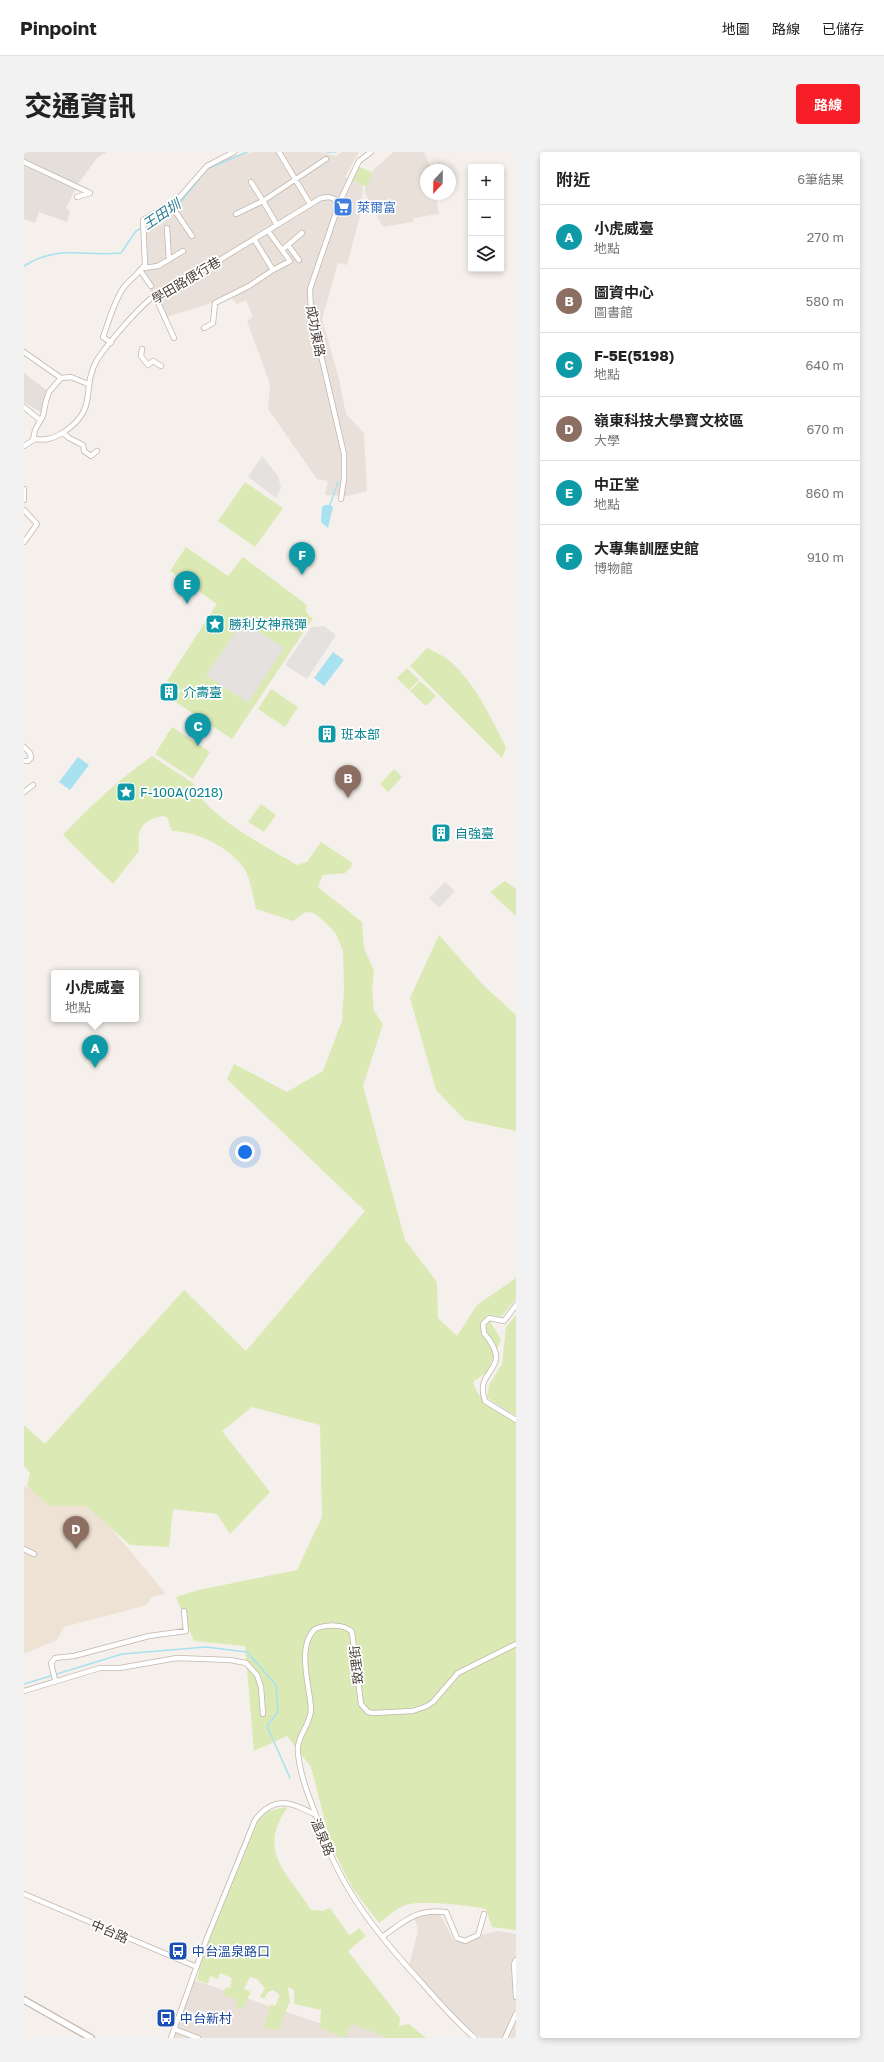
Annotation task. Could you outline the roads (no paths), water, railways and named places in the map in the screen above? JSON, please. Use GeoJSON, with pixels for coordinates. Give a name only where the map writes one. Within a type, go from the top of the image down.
{"type":"FeatureCollection","features":[{"type":"Feature","properties":{"kind":"street"},"geometry":{"type":"LineString","coordinates":[[111,343],[103,337],[119,295],[145,264],[143,220],[171,205],[207,166],[234,152]]}},
{"type":"Feature","properties":{"kind":"street"},"geometry":{"type":"LineString","coordinates":[[279,152],[310,204]]}},
{"type":"Feature","properties":{"kind":"street","name":"成功東路"},"geometry":{"type":"LineString","coordinates":[[341,499],[344,478],[344,454],[310,301],[310,289],[340,201],[359,161],[371,152]]}},
{"type":"Feature","properties":{"kind":"street"},"geometry":{"type":"LineString","coordinates":[[236,214],[263,201],[326,159]]}},
{"type":"Feature","properties":{"kind":"street"},"geometry":{"type":"LineString","coordinates":[[24,162],[90,193],[77,197]]}},
{"type":"Feature","properties":{"kind":"street"},"geometry":{"type":"LineString","coordinates":[[251,182],[277,225]]}},
{"type":"Feature","properties":{"kind":"street","name":"學田路便行巷"},"geometry":{"type":"LineString","coordinates":[[24,446],[33,440],[51,439],[63,433],[76,423],[83,415],[90,394],[88,384],[97,361],[111,343],[155,296],[169,291],[321,198],[329,197],[340,201]]}},
{"type":"Feature","properties":{"kind":"street"},"geometry":{"type":"LineString","coordinates":[[171,205],[192,236]]}},
{"type":"Feature","properties":{"kind":"street"},"geometry":{"type":"LineString","coordinates":[[167,228],[169,260]]}},
{"type":"Feature","properties":{"kind":"street"},"geometry":{"type":"LineString","coordinates":[[204,328],[213,323],[215,303],[249,286],[290,261],[268,231]]}},
{"type":"Feature","properties":{"kind":"street"},"geometry":{"type":"LineString","coordinates":[[282,250],[302,233]]}},
{"type":"Feature","properties":{"kind":"street"},"geometry":{"type":"LineString","coordinates":[[254,239],[273,270]]}},
{"type":"Feature","properties":{"kind":"street"},"geometry":{"type":"LineString","coordinates":[[288,245],[299,260]]}},
{"type":"Feature","properties":{"kind":"street"},"geometry":{"type":"LineString","coordinates":[[142,269],[158,266],[183,251]]}},
{"type":"Feature","properties":{"kind":"street"},"geometry":{"type":"LineString","coordinates":[[142,269],[151,286]]}},
{"type":"Feature","properties":{"kind":"street"},"geometry":{"type":"LineString","coordinates":[[155,296],[174,338]]}},
{"type":"Feature","properties":{"kind":"street"},"geometry":{"type":"LineString","coordinates":[[142,349],[141,356],[148,365],[153,361],[161,366]]}},
{"type":"Feature","properties":{"kind":"street"},"geometry":{"type":"LineString","coordinates":[[24,352],[61,378],[71,377],[88,384]]}},
{"type":"Feature","properties":{"kind":"street"},"geometry":{"type":"LineString","coordinates":[[33,440],[35,430],[43,416],[49,392],[61,378]]}},
{"type":"Feature","properties":{"kind":"street"},"geometry":{"type":"LineString","coordinates":[[24,407],[40,420]]}},
{"type":"Feature","properties":{"kind":"street"},"geometry":{"type":"LineString","coordinates":[[63,433],[69,438],[83,445],[84,451],[91,456],[97,451]]}},
{"type":"Feature","properties":{"kind":"street"},"geometry":{"type":"LineString","coordinates":[[24,489],[24,500]]}},
{"type":"Feature","properties":{"kind":"street"},"geometry":{"type":"LineString","coordinates":[[24,510],[38,524],[24,542]]}},
{"type":"Feature","properties":{"kind":"street"},"geometry":{"type":"LineString","coordinates":[[24,747],[30,753],[31,758],[24,761]]}},
{"type":"Feature","properties":{"kind":"street"},"geometry":{"type":"LineString","coordinates":[[24,792],[33,784]]}},
{"type":"Feature","properties":{"kind":"street"},"geometry":{"type":"LineString","coordinates":[[502,1352],[484,1333],[483,1324],[488,1318],[504,1321],[516,1305]]}},
{"type":"Feature","properties":{"kind":"street"},"geometry":{"type":"LineString","coordinates":[[502,1362],[485,1383],[485,1401],[516,1420]]}},
{"type":"Feature","properties":{"kind":"street"},"geometry":{"type":"LineString","coordinates":[[24,1549],[34,1554]]}},
{"type":"Feature","properties":{"kind":"street"},"geometry":{"type":"LineString","coordinates":[[55,1680],[51,1663],[55,1658],[74,1656],[149,1636],[186,1631],[184,1611]]}},
{"type":"Feature","properties":{"kind":"street","name":"致理街"},"geometry":{"type":"LineString","coordinates":[[316,1815],[306,1790],[298,1747],[299,1739],[311,1714],[306,1656],[307,1639],[315,1629],[326,1626],[344,1626],[352,1632],[361,1704],[368,1712],[373,1713],[413,1711],[427,1706],[433,1702],[458,1673],[516,1644]]}},
{"type":"Feature","properties":{"kind":"street"},"geometry":{"type":"LineString","coordinates":[[24,1691],[55,1680],[100,1668],[120,1668],[177,1658],[230,1660],[246,1663],[257,1675],[261,1687],[263,1714]]}},
{"type":"Feature","properties":{"kind":"street","name":"溫泉路"},"geometry":{"type":"LineString","coordinates":[[171,2038],[207,1938],[251,1827],[257,1817],[271,1806],[292,1802],[316,1815],[325,1842],[339,1873],[361,1911],[459,2024],[475,2038]]}},
{"type":"Feature","properties":{"kind":"street","name":"中台路"},"geometry":{"type":"LineString","coordinates":[[24,1894],[197,1967]]}},
{"type":"Feature","properties":{"kind":"street"},"geometry":{"type":"LineString","coordinates":[[382,1937],[416,1914],[446,1912],[457,1938],[465,1941],[478,1935],[484,1914]]}},
{"type":"Feature","properties":{"kind":"street"},"geometry":{"type":"LineString","coordinates":[[516,1960],[514,1964],[516,1997]]}},
{"type":"Feature","properties":{"kind":"street"},"geometry":{"type":"LineString","coordinates":[[24,2000],[91,2038]]}},
{"type":"Feature","properties":{"kind":"street"},"geometry":{"type":"LineString","coordinates":[[505,2038],[516,2014]]}},
{"type":"Feature","properties":{"kind":"street"},"geometry":{"type":"LineString","coordinates":[[174,2029],[198,2038]]}},
{"type":"Feature","properties":{"kind":"water"},"geometry":{"type":"Polygon","coordinates":[[[325,505],[330,505],[333,507],[328,528],[321,522],[322,507],[325,505]]]}},
{"type":"Feature","properties":{"kind":"water"},"geometry":{"type":"Polygon","coordinates":[[[333,652],[344,660],[324,686],[314,678],[333,652]]]}},
{"type":"Feature","properties":{"kind":"water"},"geometry":{"type":"Polygon","coordinates":[[[78,757],[89,765],[70,790],[59,782],[78,757]]]}},
{"type":"Feature","properties":{"kind":"waterway","name":"王田圳"},"geometry":{"type":"LineString","coordinates":[[24,266],[37,259],[60,253],[121,253],[136,231],[165,215],[179,204],[207,169],[247,152]]}},
{"type":"Feature","properties":{"kind":"waterway","name":"王田圳"},"geometry":{"type":"LineString","coordinates":[[326,152],[336,152]]}},
{"type":"Feature","properties":{"kind":"waterway"},"geometry":{"type":"LineString","coordinates":[[330,505],[338,482]]}},
{"type":"Feature","properties":{"kind":"waterway"},"geometry":{"type":"LineString","coordinates":[[24,1684],[122,1654],[206,1647],[247,1652],[276,1685],[278,1712],[267,1726],[290,1778]]}},
{"type":"Feature","properties":{"kind":"place","name":"萊爾富"},"geometry":{"type":"Point","coordinates":[343,207]}},
{"type":"Feature","properties":{"kind":"place","name":"大專集訓歷史館"},"geometry":{"type":"Point","coordinates":[302,575]}},
{"type":"Feature","properties":{"kind":"place","name":"中正堂"},"geometry":{"type":"Point","coordinates":[187,604]}},
{"type":"Feature","properties":{"kind":"place","name":"勝利女神飛彈"},"geometry":{"type":"Point","coordinates":[215,624]}},
{"type":"Feature","properties":{"kind":"place","name":"介壽臺"},"geometry":{"type":"Point","coordinates":[169,692]}},
{"type":"Feature","properties":{"kind":"place","name":"班本部"},"geometry":{"type":"Point","coordinates":[327,734]}},
{"type":"Feature","properties":{"kind":"place","name":"F-5E(5198)"},"geometry":{"type":"Point","coordinates":[198,746]}},
{"type":"Feature","properties":{"kind":"place","name":"F-100A(0218)"},"geometry":{"type":"Point","coordinates":[126,792]}},
{"type":"Feature","properties":{"kind":"place","name":"圖資中心"},"geometry":{"type":"Point","coordinates":[348,798]}},
{"type":"Feature","properties":{"kind":"place","name":"自強臺"},"geometry":{"type":"Point","coordinates":[441,833]}},
{"type":"Feature","properties":{"kind":"place","name":"小虎威臺"},"geometry":{"type":"Point","coordinates":[95,1068]}},
{"type":"Feature","properties":{"kind":"place","name":"嶺東科技大學寶文校區"},"geometry":{"type":"Point","coordinates":[76,1549]}},
{"type":"Feature","properties":{"kind":"place","name":"中台溫泉路口"},"geometry":{"type":"Point","coordinates":[178,1951]}},
{"type":"Feature","properties":{"kind":"place","name":"中台新村"},"geometry":{"type":"Point","coordinates":[166,2018]}}]}
